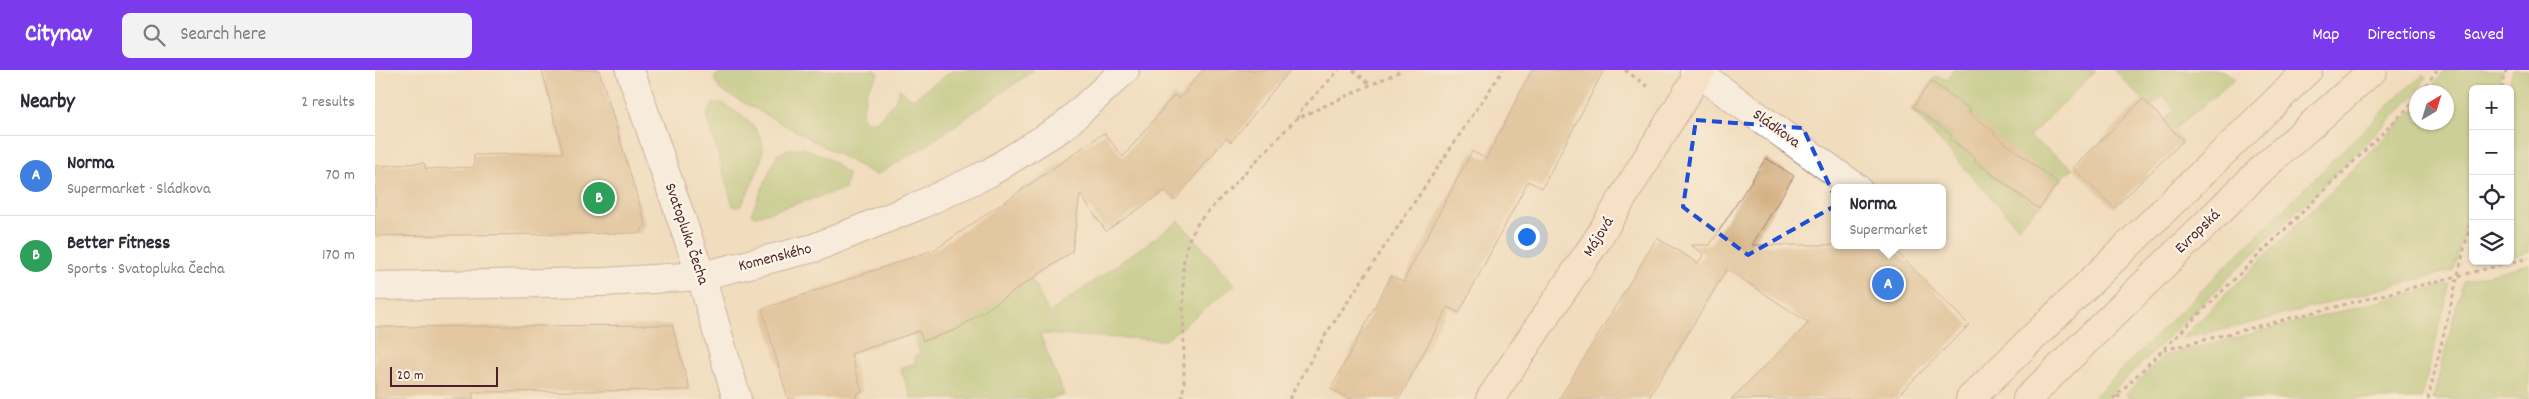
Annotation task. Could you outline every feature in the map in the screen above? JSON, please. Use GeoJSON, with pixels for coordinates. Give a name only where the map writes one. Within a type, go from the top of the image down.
{"type":"FeatureCollection","features":[{"type":"Feature","properties":{"kind":"main road"},"geometry":{"type":"LineString","coordinates":[[1970,399],[2308,70]]}},
{"type":"Feature","properties":{"kind":"main road","name":"Evropská"},"geometry":{"type":"LineString","coordinates":[[2027,399],[2265,166],[2373,70]]}},
{"type":"Feature","properties":{"kind":"main road","name":"Májová"},"geometry":{"type":"LineString","coordinates":[[1490,399],[1595,244],[1698,71]]}},
{"type":"Feature","properties":{"kind":"street","name":"Svatopluka Čecha"},"geometry":{"type":"LineString","coordinates":[[630,70],[701,276],[737,399]]}},
{"type":"Feature","properties":{"kind":"street","name":"Komenského"},"geometry":{"type":"LineString","coordinates":[[375,286],[603,282],[701,276],[814,248],[920,205],[989,172],[1064,126],[1125,70]]}},
{"type":"Feature","properties":{"kind":"street","name":"Sládkova"},"geometry":{"type":"LineString","coordinates":[[1698,71],[1852,184]]}},
{"type":"Feature","properties":{"kind":"path"},"geometry":{"type":"LineString","coordinates":[[1182,399],[1184,383],[1183,264],[1188,241],[1199,220],[1297,119],[1302,110],[1339,70]]}},
{"type":"Feature","properties":{"kind":"path"},"geometry":{"type":"LineString","coordinates":[[1353,70],[1371,84]]}},
{"type":"Feature","properties":{"kind":"path"},"geometry":{"type":"LineString","coordinates":[[1297,119],[1403,70]]}},
{"type":"Feature","properties":{"kind":"path"},"geometry":{"type":"LineString","coordinates":[[1289,399],[1324,337],[1503,70]]}},
{"type":"Feature","properties":{"kind":"path"},"geometry":{"type":"LineString","coordinates":[[2426,85],[2437,70]]}},
{"type":"Feature","properties":{"kind":"path"},"geometry":{"type":"LineString","coordinates":[[2503,85],[2506,70]]}},
{"type":"Feature","properties":{"kind":"path"},"geometry":{"type":"LineString","coordinates":[[2113,399],[2409,107]]}},
{"type":"Feature","properties":{"kind":"path"},"geometry":{"type":"LineString","coordinates":[[2427,399],[2472,220]]}},
{"type":"Feature","properties":{"kind":"path"},"geometry":{"type":"LineString","coordinates":[[2163,350],[2529,258]]}},
{"type":"Feature","properties":{"kind":"path"},"geometry":{"type":"LineString","coordinates":[[2117,395],[2123,399]]}},
{"type":"Feature","properties":{"kind":"highlighted area"},"geometry":{"type":"Polygon","coordinates":[[[1696,120],[1803,128],[1838,204],[1748,255],[1683,207],[1696,120]]]}},
{"type":"Feature","properties":{"kind":"green space"},"geometry":{"type":"Polygon","coordinates":[[[721,70],[875,70],[879,73],[867,90],[862,114],[867,122],[876,122],[895,101],[899,89],[913,99],[953,70],[1034,70],[924,147],[876,175],[719,89],[714,78],[721,70]]]}},
{"type":"Feature","properties":{"kind":"green space"},"geometry":{"type":"Polygon","coordinates":[[[1953,70],[2096,70],[2029,137],[2073,168],[2058,183],[1993,135],[1994,132],[1969,113],[1971,110],[1932,81],[1936,76],[1948,80],[1953,70]]]}},
{"type":"Feature","properties":{"kind":"green space"},"geometry":{"type":"Polygon","coordinates":[[[2114,70],[2223,70],[2235,79],[2173,130],[2164,121],[2175,109],[2162,96],[2150,107],[2114,70]]]}},
{"type":"Feature","properties":{"kind":"green space"},"geometry":{"type":"Polygon","coordinates":[[[2445,70],[2502,70],[2499,85],[2469,85],[2469,208],[2454,270],[2240,326],[2182,338],[2409,114],[2409,130],[2454,130],[2454,85],[2433,85],[2445,70]]]}},
{"type":"Feature","properties":{"kind":"green space"},"geometry":{"type":"Polygon","coordinates":[[[2513,70],[2529,70],[2529,252],[2514,256],[2514,85],[2509,85],[2513,70]]]}},
{"type":"Feature","properties":{"kind":"green space"},"geometry":{"type":"Polygon","coordinates":[[[2423,75],[2426,78],[2421,85],[2411,85],[2423,75]]]}},
{"type":"Feature","properties":{"kind":"green space"},"geometry":{"type":"Polygon","coordinates":[[[2409,87],[2409,101],[2105,399],[2092,399],[2409,87]]]}},
{"type":"Feature","properties":{"kind":"green space"},"geometry":{"type":"Polygon","coordinates":[[[722,103],[753,126],[760,136],[763,147],[762,158],[757,171],[742,205],[737,207],[733,206],[707,115],[713,104],[722,103]]]}},
{"type":"Feature","properties":{"kind":"green space"},"geometry":{"type":"Polygon","coordinates":[[[1913,107],[1952,136],[1950,139],[1976,158],[1974,161],[2037,208],[2018,227],[1911,109],[1913,107]]]}},
{"type":"Feature","properties":{"kind":"green space"},"geometry":{"type":"Polygon","coordinates":[[[803,148],[827,158],[843,170],[848,175],[845,189],[756,216],[751,214],[777,155],[789,149],[803,148]]]}},
{"type":"Feature","properties":{"kind":"green space"},"geometry":{"type":"Polygon","coordinates":[[[1179,221],[1235,285],[1165,340],[1040,334],[1064,395],[1050,399],[912,399],[900,368],[916,363],[914,356],[921,354],[913,333],[919,331],[923,341],[950,332],[1020,287],[1017,282],[1029,274],[1049,313],[1179,221]]]}},
{"type":"Feature","properties":{"kind":"green space"},"geometry":{"type":"Polygon","coordinates":[[[2529,264],[2529,399],[2433,399],[2463,281],[2529,264]]]}},
{"type":"Feature","properties":{"kind":"green space"},"geometry":{"type":"Polygon","coordinates":[[[2450,284],[2421,399],[2132,399],[2126,394],[2163,356],[2450,284]]]}},
{"type":"Feature","properties":{"kind":"building"},"geometry":{"type":"Polygon","coordinates":[[[542,70],[599,70],[646,226],[642,228],[641,233],[375,236],[375,166],[424,163],[426,169],[474,167],[474,155],[563,153],[542,70]]]}},
{"type":"Feature","properties":{"kind":"building"},"geometry":{"type":"Polygon","coordinates":[[[1203,70],[1290,70],[1231,142],[1226,138],[1175,200],[1165,191],[1106,231],[1080,194],[1072,252],[956,330],[923,341],[919,331],[851,354],[862,392],[856,394],[857,399],[788,399],[762,309],[936,249],[1104,133],[1123,157],[1174,95],[1179,99],[1203,70]]]}},
{"type":"Feature","properties":{"kind":"building"},"geometry":{"type":"Polygon","coordinates":[[[1532,70],[1604,70],[1542,188],[1528,181],[1459,313],[1448,307],[1399,399],[1350,399],[1331,389],[1391,276],[1403,282],[1472,151],[1486,159],[1532,70]]]}},
{"type":"Feature","properties":{"kind":"building"},"geometry":{"type":"Polygon","coordinates":[[[1931,81],[1971,110],[1969,113],[1995,132],[1994,134],[2058,183],[2039,209],[1974,161],[1976,158],[1950,139],[1952,135],[1913,107],[1931,81]]]}},
{"type":"Feature","properties":{"kind":"building"},"geometry":{"type":"Polygon","coordinates":[[[2143,99],[2183,141],[2114,208],[2073,168],[2143,99]]]}},
{"type":"Feature","properties":{"kind":"building"},"geometry":{"type":"Polygon","coordinates":[[[1766,158],[1794,176],[1752,245],[1831,245],[1831,249],[1894,249],[1969,325],[1894,399],[1731,399],[1809,323],[1727,269],[1648,399],[1559,399],[1657,238],[1698,263],[1704,254],[1691,245],[1710,245],[1766,158]]]}},
{"type":"Feature","properties":{"kind":"building"},"geometry":{"type":"Polygon","coordinates":[[[672,325],[690,390],[473,392],[473,399],[375,399],[375,327],[672,325]]]}},
{"type":"Feature","properties":{"kind":"place","name":"Better Fitness"},"geometry":{"type":"Point","coordinates":[599,198]}},
{"type":"Feature","properties":{"kind":"place","name":"Norma"},"geometry":{"type":"Point","coordinates":[1888,284]}}]}
